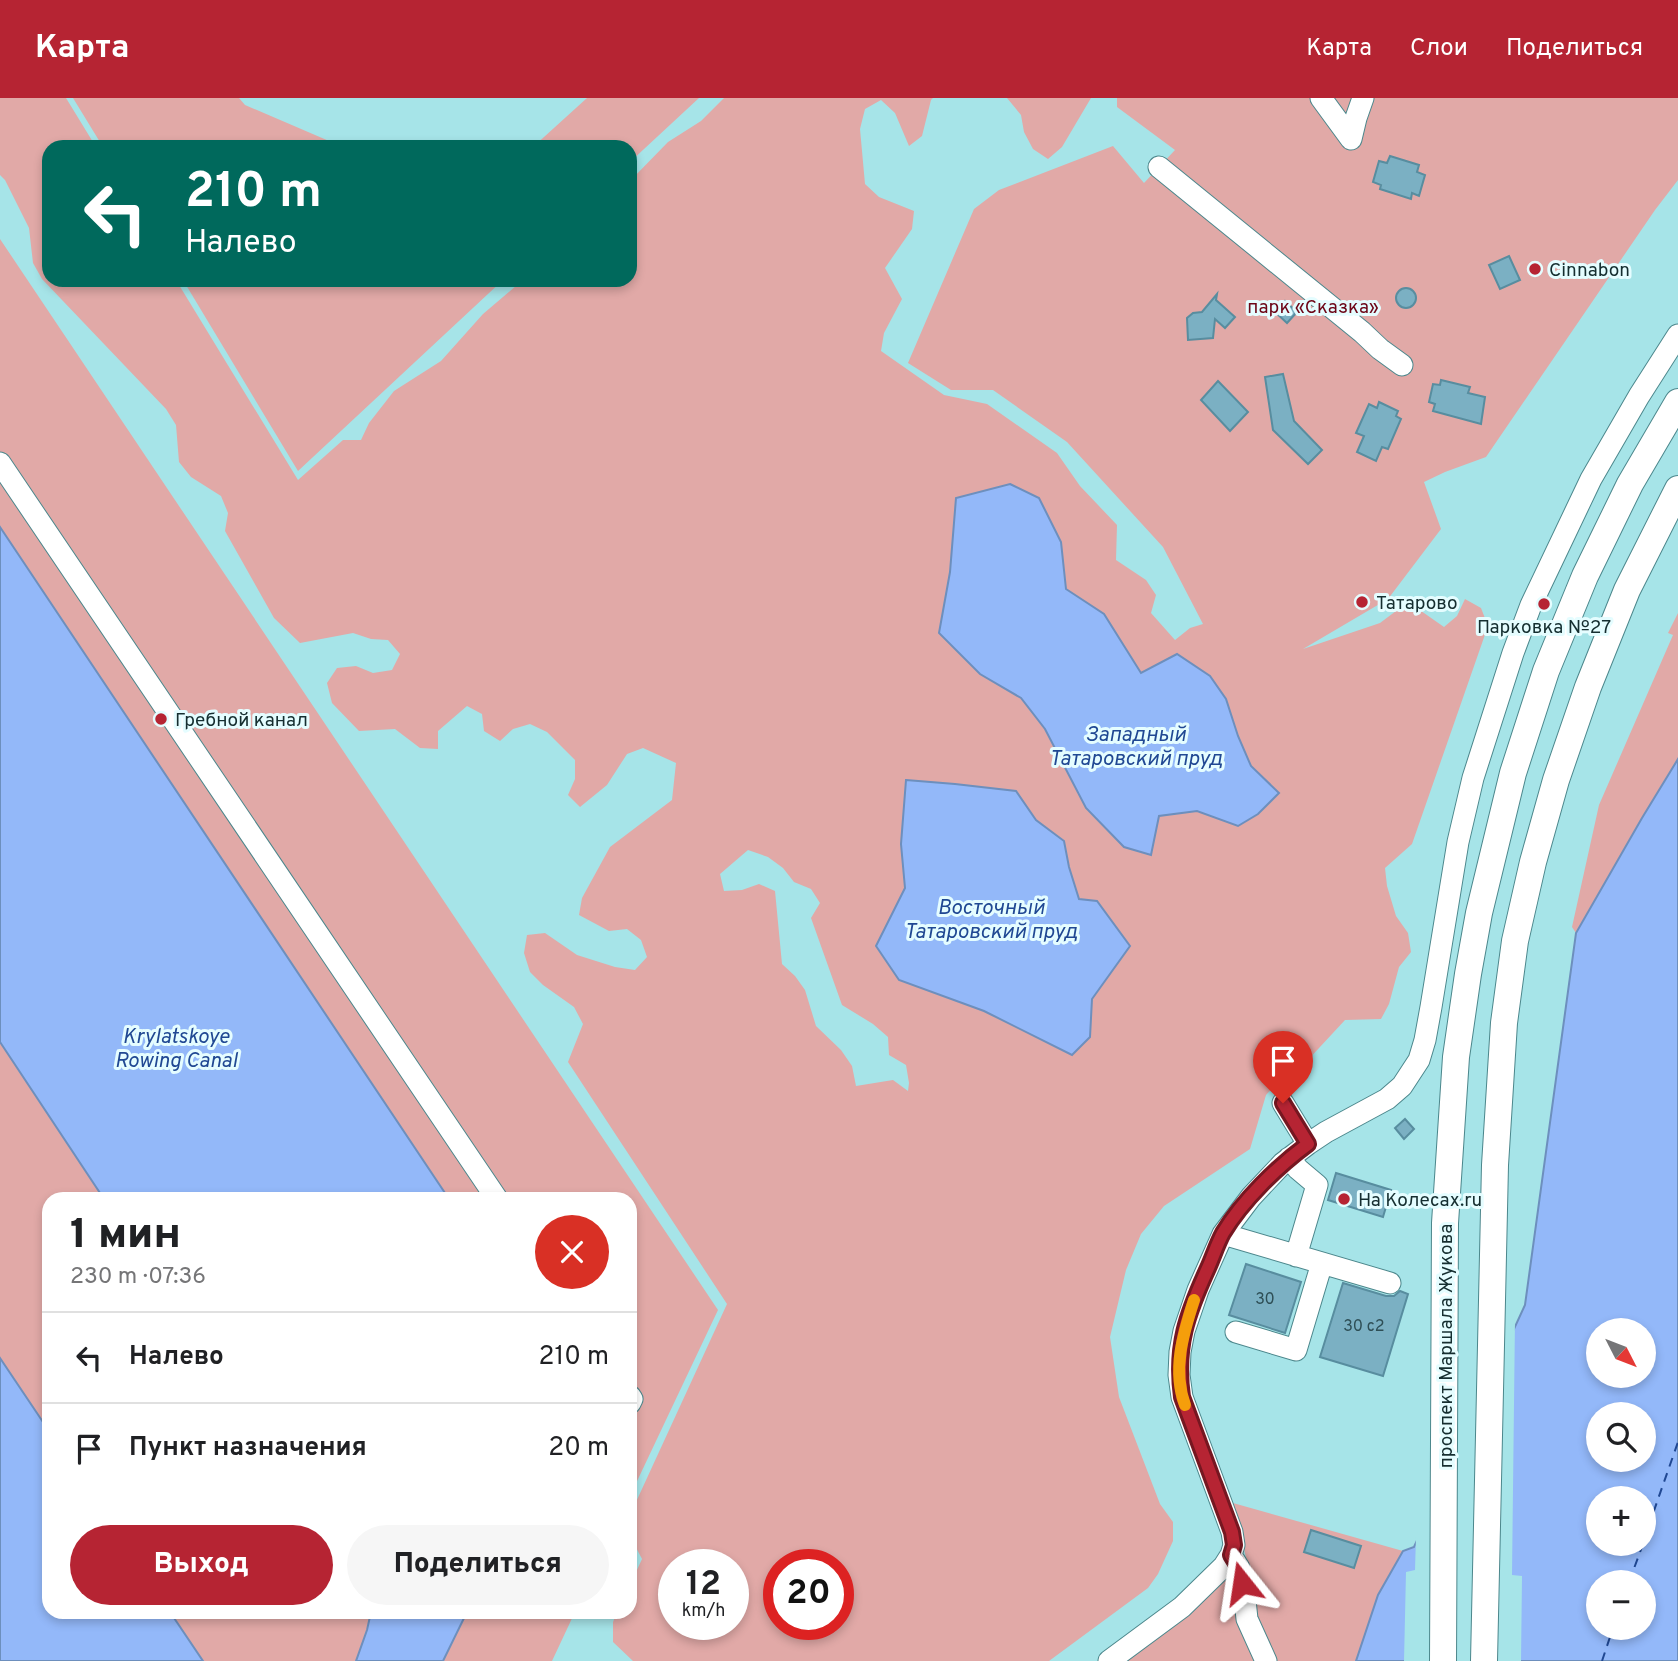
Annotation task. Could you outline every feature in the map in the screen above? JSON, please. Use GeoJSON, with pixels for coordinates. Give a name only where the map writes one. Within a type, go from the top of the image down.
{"type":"FeatureCollection","features":[{"type":"Feature","properties":{"kind":"main road","name":"проспект Маршала Жукова"},"geometry":{"type":"LineString","coordinates":[[1443,1661],[1445,1223],[1456,1057],[1479,913],[1513,773],[1546,671],[1585,576],[1630,484],[1678,402]]}},
{"type":"Feature","properties":{"kind":"main road"},"geometry":{"type":"LineString","coordinates":[[1484,1661],[1495,1165],[1504,1023],[1515,941],[1556,780],[1588,687],[1627,590],[1678,489]]}},
{"type":"Feature","properties":{"kind":"street"},"geometry":{"type":"LineString","coordinates":[[1321,98],[1352,139],[1363,98]]}},
{"type":"Feature","properties":{"kind":"street"},"geometry":{"type":"LineString","coordinates":[[1159,167],[1402,365]]}},
{"type":"Feature","properties":{"kind":"street"},"geometry":{"type":"LineString","coordinates":[[1109,1661],[1165,1622],[1224,1566],[1231,1555],[1234,1545],[1232,1532],[1182,1397],[1179,1375],[1184,1331],[1198,1290],[1223,1234],[1251,1197],[1289,1158],[1308,1144],[1387,1099],[1402,1086],[1419,1060],[1425,1040],[1464,816],[1473,778],[1513,653],[1531,605],[1591,480],[1678,335]]}},
{"type":"Feature","properties":{"kind":"street"},"geometry":{"type":"LineString","coordinates":[[0,463],[492,1192]]}},
{"type":"Feature","properties":{"kind":"street"},"geometry":{"type":"LineString","coordinates":[[1283,1103],[1308,1144]]}},
{"type":"Feature","properties":{"kind":"street"},"geometry":{"type":"LineString","coordinates":[[1289,1158],[1317,1185],[1296,1255]]}},
{"type":"Feature","properties":{"kind":"street"},"geometry":{"type":"LineString","coordinates":[[1223,1234],[1390,1283]]}},
{"type":"Feature","properties":{"kind":"street"},"geometry":{"type":"LineString","coordinates":[[1236,1332],[1296,1350],[1322,1263]]}},
{"type":"Feature","properties":{"kind":"street"},"geometry":{"type":"LineString","coordinates":[[1231,1555],[1239,1568],[1247,1619],[1266,1661]]}},
{"type":"Feature","properties":{"kind":"green space"},"geometry":{"type":"Polygon","coordinates":[[[0,98],[66,98],[92,140],[42,140],[42,279],[33,263],[29,228],[0,175],[0,98]]]}},
{"type":"Feature","properties":{"kind":"green space"},"geometry":{"type":"Polygon","coordinates":[[[73,98],[239,98],[245,105],[327,140],[99,140],[73,98]]]}},
{"type":"Feature","properties":{"kind":"green space"},"geometry":{"type":"Polygon","coordinates":[[[587,98],[699,98],[637,156],[637,140],[541,140],[587,98]]]}},
{"type":"Feature","properties":{"kind":"green space","name":"парк «Сказка»"},"geometry":{"type":"Polygon","coordinates":[[[724,98],[933,98],[922,136],[909,146],[895,113],[881,100],[865,109],[860,129],[865,184],[879,197],[914,211],[912,229],[885,268],[902,299],[884,333],[881,351],[944,395],[987,404],[1057,453],[1080,486],[1117,525],[1116,560],[1146,580],[1156,595],[1151,613],[1175,640],[1190,628],[1203,624],[1163,547],[1067,442],[993,390],[951,390],[908,363],[974,209],[999,190],[1113,146],[1144,183],[1175,150],[1117,107],[1117,98],[1678,98],[1678,180],[1486,457],[1424,482],[1441,529],[1388,599],[1303,649],[1380,623],[1396,611],[1414,606],[1444,627],[1457,616],[1465,599],[1481,608],[1488,626],[1412,844],[1385,868],[1396,916],[1408,933],[1411,952],[1399,967],[1389,1004],[1381,1019],[1345,1020],[1307,1061],[1278,1082],[1266,1095],[1250,1149],[1164,1206],[1141,1234],[1126,1270],[1110,1337],[1119,1397],[1160,1504],[1173,1522],[1173,1541],[1158,1574],[1148,1588],[1049,1661],[633,1661],[613,1642],[614,1619],[637,1619],[637,1570],[642,1559],[637,1549],[637,1500],[727,1304],[568,1062],[583,1024],[574,1007],[530,972],[524,953],[527,935],[545,933],[577,955],[615,967],[635,970],[647,957],[641,940],[627,929],[609,931],[579,915],[582,898],[610,847],[672,800],[676,763],[643,748],[627,754],[607,785],[580,807],[568,795],[575,779],[575,760],[547,732],[530,724],[513,729],[500,741],[484,731],[482,714],[467,706],[438,731],[438,749],[420,748],[395,729],[359,731],[332,703],[327,683],[337,668],[356,666],[373,673],[392,670],[400,654],[388,640],[371,639],[353,633],[300,643],[274,618],[225,531],[228,513],[221,496],[191,477],[179,462],[176,425],[166,409],[50,287],[180,287],[298,480],[343,440],[361,440],[369,423],[394,391],[441,361],[483,314],[515,287],[637,287],[637,174],[668,142],[701,121],[724,98]],[[1061,542],[950,572],[939,633],[980,674],[1021,698],[1045,729],[1086,808],[1159,816],[1197,811],[1238,826],[1258,814],[1278,793],[1251,766],[1238,736],[1141,673],[1104,614],[1065,589],[1061,542]],[[907,781],[905,888],[876,946],[899,980],[984,1011],[1090,1037],[1092,999],[1130,946],[1079,900],[1064,841],[1036,820],[1016,791],[907,781]],[[748,850],[720,874],[724,891],[742,890],[759,884],[775,891],[782,964],[805,990],[816,1026],[841,1050],[852,1066],[856,1086],[893,1080],[908,1091],[906,1065],[889,1055],[888,1037],[873,1024],[842,1005],[811,918],[820,903],[811,889],[794,882],[783,868],[768,857],[748,850]]]}},
{"type":"Feature","properties":{"kind":"green space"},"geometry":{"type":"Polygon","coordinates":[[[1007,98],[1091,98],[1062,147],[1048,159],[1033,149],[1024,132],[1021,115],[1007,98]]]}},
{"type":"Feature","properties":{"kind":"green space","name":"Гребной канал"},"geometry":{"type":"Polygon","coordinates":[[[0,239],[718,1310],[637,1481],[637,1192],[42,1192],[42,1619],[572,1619],[552,1661],[0,1661],[0,239]]]}},
{"type":"Feature","properties":{"kind":"green space"},"geometry":{"type":"Polygon","coordinates":[[[187,287],[495,287],[298,471],[187,287]]]}},
{"type":"Feature","properties":{"kind":"green space"},"geometry":{"type":"Polygon","coordinates":[[[1678,613],[1678,759],[1576,933],[1572,927],[1599,805],[1673,635],[1668,633],[1678,613]]]}},
{"type":"Feature","properties":{"kind":"green space"},"geometry":{"type":"Polygon","coordinates":[[[1233,1503],[1403,1551],[1378,1595],[1356,1661],[1126,1661],[1229,1568],[1248,1566],[1233,1503]]]}},
{"type":"Feature","properties":{"kind":"water","name":"Западный Татаровский пруд"},"geometry":{"type":"Polygon","coordinates":[[[1010,484],[1039,498],[1061,542],[1066,589],[1104,614],[1141,673],[1177,654],[1210,676],[1226,699],[1251,766],[1279,793],[1258,814],[1238,826],[1197,811],[1159,816],[1151,855],[1124,847],[1086,808],[1045,729],[1021,698],[980,674],[939,633],[950,572],[956,498],[1010,484]]]}},
{"type":"Feature","properties":{"kind":"water","name":"Krylatskoye Rowing Canal"},"geometry":{"type":"Polygon","coordinates":[[[0,527],[444,1192],[99,1192],[0,1042],[0,527]]]}},
{"type":"Feature","properties":{"kind":"water"},"geometry":{"type":"Polygon","coordinates":[[[1678,759],[1678,1661],[1356,1661],[1378,1595],[1403,1551],[1414,1547],[1525,1305],[1576,933],[1678,759]]]}},
{"type":"Feature","properties":{"kind":"water","name":"Восточный Татаровский пруд"},"geometry":{"type":"Polygon","coordinates":[[[906,780],[1016,791],[1036,820],[1064,841],[1079,899],[1097,901],[1130,946],[1092,999],[1090,1037],[1072,1055],[984,1011],[899,980],[876,946],[905,888],[901,844],[906,780]]]}},
{"type":"Feature","properties":{"kind":"water"},"geometry":{"type":"Polygon","coordinates":[[[0,1358],[42,1421],[42,1619],[175,1619],[203,1661],[0,1661],[0,1358]]]}},
{"type":"Feature","properties":{"kind":"water"},"geometry":{"type":"Polygon","coordinates":[[[369,1619],[464,1619],[443,1661],[356,1661],[369,1619]]]}},
{"type":"Feature","properties":{"kind":"pier"},"geometry":{"type":"Polygon","coordinates":[[[1515,1319],[1512,1575],[1522,1576],[1521,1661],[1404,1661],[1406,1572],[1415,1570],[1416,1536],[1515,1319]]]}},
{"type":"Feature","properties":{"kind":"building"},"geometry":{"type":"Polygon","coordinates":[[[1390,156],[1419,165],[1417,172],[1425,175],[1419,196],[1412,193],[1411,199],[1380,189],[1381,185],[1373,182],[1379,161],[1387,163],[1390,156]]]}},
{"type":"Feature","properties":{"kind":"building"},"geometry":{"type":"Polygon","coordinates":[[[1509,256],[1520,280],[1500,289],[1489,265],[1509,256]]]}},
{"type":"Feature","properties":{"kind":"building"},"geometry":{"type":"Polygon","coordinates":[[[1406,288],[1413,291],[1416,298],[1413,305],[1406,308],[1399,305],[1396,298],[1399,291],[1406,288]]]}},
{"type":"Feature","properties":{"kind":"building"},"geometry":{"type":"Polygon","coordinates":[[[1217,294],[1216,300],[1235,317],[1225,328],[1215,319],[1213,338],[1188,340],[1187,318],[1193,313],[1202,312],[1217,294]]]}},
{"type":"Feature","properties":{"kind":"building"},"geometry":{"type":"Polygon","coordinates":[[[1285,301],[1297,312],[1287,323],[1275,312],[1285,301]]]}},
{"type":"Feature","properties":{"kind":"building"},"geometry":{"type":"Polygon","coordinates":[[[1283,374],[1294,421],[1322,450],[1308,464],[1273,430],[1265,377],[1283,374]]]}},
{"type":"Feature","properties":{"kind":"building"},"geometry":{"type":"Polygon","coordinates":[[[1441,380],[1470,387],[1468,393],[1485,397],[1481,424],[1433,411],[1435,404],[1429,402],[1433,384],[1440,385],[1441,380]]]}},
{"type":"Feature","properties":{"kind":"building"},"geometry":{"type":"Polygon","coordinates":[[[1218,381],[1248,412],[1230,431],[1201,400],[1218,381]]]}},
{"type":"Feature","properties":{"kind":"building"},"geometry":{"type":"Polygon","coordinates":[[[1379,402],[1398,411],[1396,416],[1401,419],[1388,449],[1382,447],[1376,461],[1357,452],[1364,436],[1356,433],[1369,404],[1377,408],[1379,402]]]}},
{"type":"Feature","properties":{"kind":"building"},"geometry":{"type":"Polygon","coordinates":[[[1405,1119],[1414,1129],[1404,1139],[1395,1128],[1405,1119]]]}},
{"type":"Feature","properties":{"kind":"building"},"geometry":{"type":"Polygon","coordinates":[[[1336,1173],[1391,1190],[1383,1217],[1328,1200],[1336,1173]]]}},
{"type":"Feature","properties":{"kind":"building"},"geometry":{"type":"Polygon","coordinates":[[[1246,1264],[1301,1282],[1285,1333],[1229,1315],[1246,1264]]]}},
{"type":"Feature","properties":{"kind":"building"},"geometry":{"type":"Polygon","coordinates":[[[1343,1283],[1386,1296],[1394,1296],[1400,1291],[1408,1294],[1383,1376],[1320,1357],[1343,1283]]]}},
{"type":"Feature","properties":{"kind":"building"},"geometry":{"type":"Polygon","coordinates":[[[1311,1530],[1361,1546],[1354,1568],[1304,1552],[1311,1530]]]}},
{"type":"Feature","properties":{"kind":"ferry route"},"geometry":{"type":"LineString","coordinates":[[1656,1505],[1678,1442]]}},
{"type":"Feature","properties":{"kind":"ferry route"},"geometry":{"type":"LineString","coordinates":[[1633,1570],[1639,1556]]}},
{"type":"Feature","properties":{"kind":"ferry route"},"geometry":{"type":"LineString","coordinates":[[1602,1661],[1609,1640]]}},
{"type":"Feature","properties":{"kind":"slow traffic"},"geometry":{"type":"LineString","coordinates":[[1185,1405],[1179,1375],[1180,1352],[1194,1300]]}},
{"type":"Feature","properties":{"kind":"place","name":"Cinnabon"},"geometry":{"type":"Point","coordinates":[1535,269]}},
{"type":"Feature","properties":{"kind":"place","name":"Татарово"},"geometry":{"type":"Point","coordinates":[1362,602]}},
{"type":"Feature","properties":{"kind":"place","name":"Парковка №27"},"geometry":{"type":"Point","coordinates":[1544,604]}},
{"type":"Feature","properties":{"kind":"place","name":"Гребной канал"},"geometry":{"type":"Point","coordinates":[161,719]}},
{"type":"Feature","properties":{"kind":"place","name":"На Колесах.ru"},"geometry":{"type":"Point","coordinates":[1344,1199]}},
{"type":"Feature","properties":{"kind":"route"},"geometry":{"type":"LineString","coordinates":[[1242,1583],[1239,1568],[1231,1555],[1234,1545],[1232,1532],[1182,1397],[1180,1352],[1198,1290],[1223,1234],[1251,1197],[1283,1163],[1308,1144],[1283,1103]]}}]}
